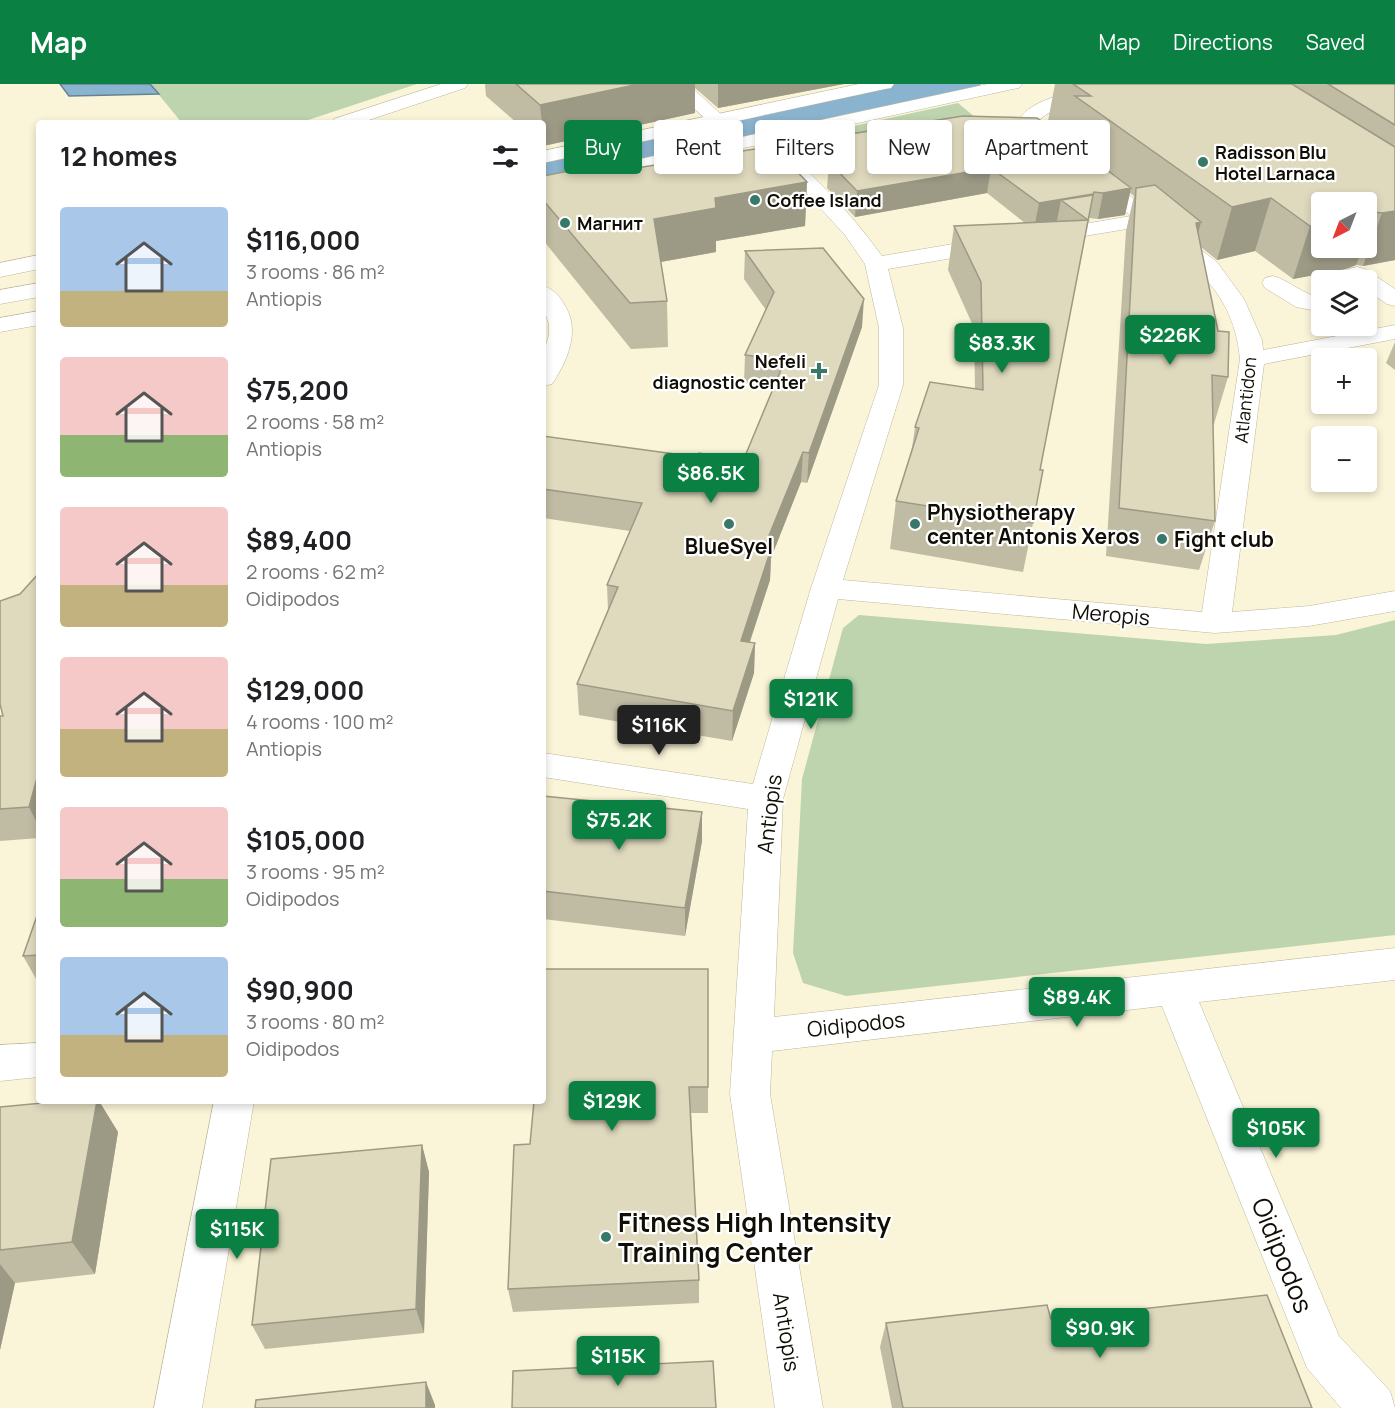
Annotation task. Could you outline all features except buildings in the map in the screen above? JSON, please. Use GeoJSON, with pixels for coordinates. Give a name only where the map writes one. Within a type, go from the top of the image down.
{"type":"FeatureCollection","features":[{"type":"Feature","properties":{"kind":"street"},"geometry":{"type":"LineString","coordinates":[[350,120],[459,84]]}},
{"type":"Feature","properties":{"kind":"street"},"geometry":{"type":"LineString","coordinates":[[677,84],[717,119]]}},
{"type":"Feature","properties":{"kind":"street"},"geometry":{"type":"LineString","coordinates":[[546,156],[885,84]]}},
{"type":"Feature","properties":{"kind":"street"},"geometry":{"type":"LineString","coordinates":[[845,120],[1012,84]]}},
{"type":"Feature","properties":{"kind":"street","name":"Atlantidon"},"geometry":{"type":"LineString","coordinates":[[1156,84],[1066,100],[1042,108],[1030,117],[1031,125],[1041,138],[1197,256],[1226,287],[1245,325],[1250,340],[1252,359],[1215,622]]}},
{"type":"Feature","properties":{"kind":"street"},"geometry":{"type":"LineString","coordinates":[[546,185],[755,139]]}},
{"type":"Feature","properties":{"kind":"street","name":"Antiopis"},"geometry":{"type":"LineString","coordinates":[[799,1408],[750,1094],[766,799],[826,588],[891,385],[891,328],[876,264],[853,231],[800,174]]}},
{"type":"Feature","properties":{"kind":"street"},"geometry":{"type":"LineString","coordinates":[[876,264],[1149,219]]}},
{"type":"Feature","properties":{"kind":"street"},"geometry":{"type":"LineString","coordinates":[[0,270],[36,263]]}},
{"type":"Feature","properties":{"kind":"street"},"geometry":{"type":"LineString","coordinates":[[1273,283],[1304,302],[1311,303]]}},
{"type":"Feature","properties":{"kind":"street"},"geometry":{"type":"LineString","coordinates":[[0,297],[36,291]]}},
{"type":"Feature","properties":{"kind":"street"},"geometry":{"type":"LineString","coordinates":[[546,297],[557,310],[562,321],[558,349],[546,373]]}},
{"type":"Feature","properties":{"kind":"street"},"geometry":{"type":"LineString","coordinates":[[0,325],[36,319]]}},
{"type":"Feature","properties":{"kind":"street"},"geometry":{"type":"LineString","coordinates":[[1252,359],[1395,332]]}},
{"type":"Feature","properties":{"kind":"street","name":"Meropis"},"geometry":{"type":"LineString","coordinates":[[826,588],[1215,622],[1309,616],[1395,601]]}},
{"type":"Feature","properties":{"kind":"street"},"geometry":{"type":"LineString","coordinates":[[546,765],[766,799]]}},
{"type":"Feature","properties":{"kind":"street","name":"Oidipodos"},"geometry":{"type":"LineString","coordinates":[[753,1036],[1395,964]]}},
{"type":"Feature","properties":{"kind":"street","name":"Oidipodos"},"geometry":{"type":"LineString","coordinates":[[1174,988],[1323,1352],[1373,1408]]}},
{"type":"Feature","properties":{"kind":"street"},"geometry":{"type":"LineString","coordinates":[[0,1063],[36,1060]]}},
{"type":"Feature","properties":{"kind":"street"},"geometry":{"type":"LineString","coordinates":[[178,1408],[233,1104]]}},
{"type":"Feature","properties":{"kind":"green space"},"geometry":{"type":"Polygon","coordinates":[[[150,84],[417,84],[308,120],[180,120],[150,84]]]}},
{"type":"Feature","properties":{"kind":"green space"},"geometry":{"type":"Polygon","coordinates":[[[958,103],[979,120],[964,120],[964,126],[952,128],[952,120],[880,120],[958,103]]]}},
{"type":"Feature","properties":{"kind":"green space"},"geometry":{"type":"Polygon","coordinates":[[[867,123],[867,147],[855,150],[855,126],[867,123]]]}},
{"type":"Feature","properties":{"kind":"green space"},"geometry":{"type":"Polygon","coordinates":[[[859,615],[1206,644],[1336,635],[1395,620],[1395,935],[846,996],[803,983],[793,953],[802,779],[843,628],[859,615]]]}},
{"type":"Feature","properties":{"kind":"water"},"geometry":{"type":"Polygon","coordinates":[[[60,84],[150,84],[159,94],[69,96],[60,84]]]}},
{"type":"Feature","properties":{"kind":"waterway"},"geometry":{"type":"LineString","coordinates":[[546,171],[957,84]]}},
{"type":"Feature","properties":{"kind":"place","name":"Radisson Blu Hotel Larnaca"},"geometry":{"type":"Point","coordinates":[1203,162]}},
{"type":"Feature","properties":{"kind":"place","name":"Coffee Island"},"geometry":{"type":"Point","coordinates":[755,200]}},
{"type":"Feature","properties":{"kind":"place","name":"Магнит"},"geometry":{"type":"Point","coordinates":[565,223]}},
{"type":"Feature","properties":{"kind":"place","name":"Nefeli diagnostic center"},"geometry":{"type":"Point","coordinates":[819,371]}},
{"type":"Feature","properties":{"kind":"place","name":"BlueSyel"},"geometry":{"type":"Point","coordinates":[729,524]}},
{"type":"Feature","properties":{"kind":"place","name":"Physiotherapy center Antonis Xeros"},"geometry":{"type":"Point","coordinates":[915,524]}},
{"type":"Feature","properties":{"kind":"place","name":"Fight club"},"geometry":{"type":"Point","coordinates":[1162,539]}},
{"type":"Feature","properties":{"kind":"place","name":"Fitness High Intensity Training Center"},"geometry":{"type":"Point","coordinates":[606,1237]}}]}
